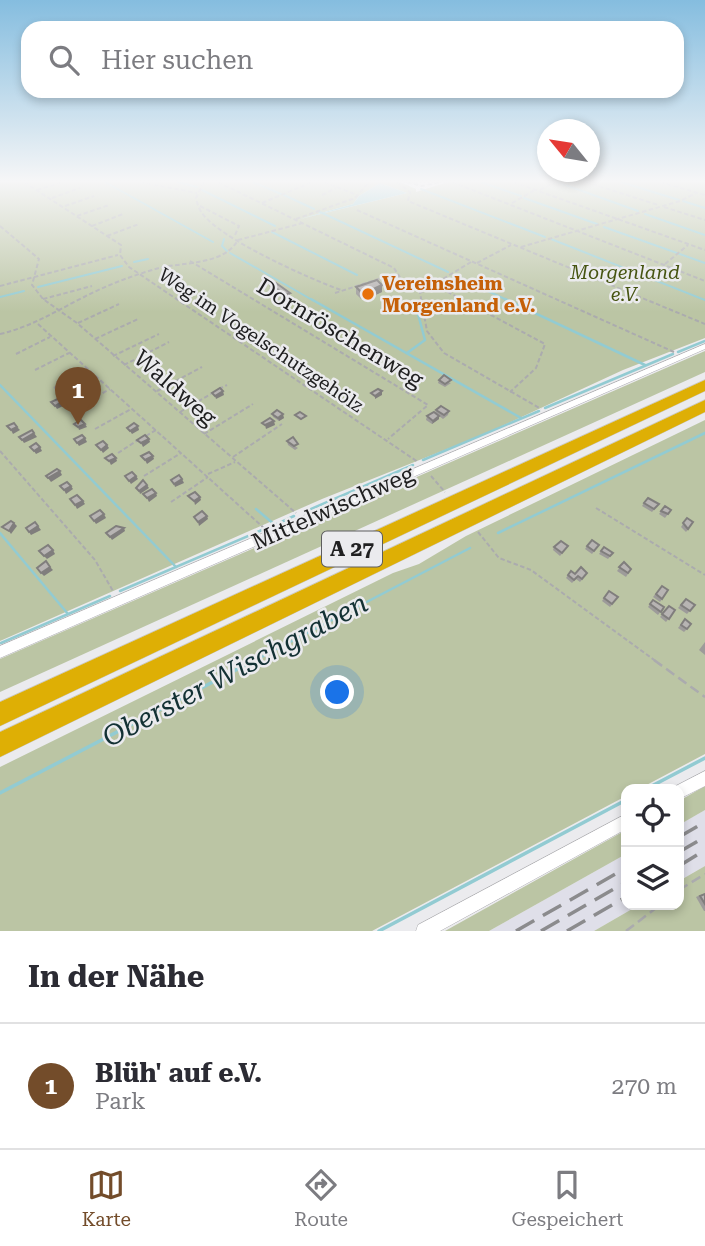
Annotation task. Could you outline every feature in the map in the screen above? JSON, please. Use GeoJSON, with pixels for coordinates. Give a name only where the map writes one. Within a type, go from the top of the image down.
{"type":"FeatureCollection","features":[{"type":"Feature","properties":{"kind":"highway","name":"A 27"},"geometry":{"type":"LineString","coordinates":[[0,714],[705,385]]}},
{"type":"Feature","properties":{"kind":"highway","name":"A 27"},"geometry":{"type":"LineString","coordinates":[[0,745],[705,405]]}},
{"type":"Feature","properties":{"kind":"street","name":"Mittelwischweg"},"geometry":{"type":"LineString","coordinates":[[0,652],[705,346]]}},
{"type":"Feature","properties":{"kind":"street"},"geometry":{"type":"LineString","coordinates":[[684,790],[705,778]]}},
{"type":"Feature","properties":{"kind":"street"},"geometry":{"type":"LineString","coordinates":[[424,931],[621,824]]}},
{"type":"Feature","properties":{"kind":"path"},"geometry":{"type":"LineString","coordinates":[[107,236],[135,225]]}},
{"type":"Feature","properties":{"kind":"path"},"geometry":{"type":"LineString","coordinates":[[218,225],[238,240],[341,290]]}},
{"type":"Feature","properties":{"kind":"path"},"geometry":{"type":"LineString","coordinates":[[234,236],[238,225]]}},
{"type":"Feature","properties":{"kind":"path"},"geometry":{"type":"LineString","coordinates":[[238,240],[294,225]]}},
{"type":"Feature","properties":{"kind":"path"},"geometry":{"type":"LineString","coordinates":[[308,225],[394,268],[395,274],[401,279],[425,291]]}},
{"type":"Feature","properties":{"kind":"path"},"geometry":{"type":"LineString","coordinates":[[390,225],[682,356]]}},
{"type":"Feature","properties":{"kind":"path"},"geometry":{"type":"LineString","coordinates":[[465,225],[705,324]]}},
{"type":"Feature","properties":{"kind":"path"},"geometry":{"type":"LineString","coordinates":[[566,225],[705,281]]}},
{"type":"Feature","properties":{"kind":"path"},"geometry":{"type":"LineString","coordinates":[[520,248],[600,225]]}},
{"type":"Feature","properties":{"kind":"path"},"geometry":{"type":"LineString","coordinates":[[635,225],[705,250]]}},
{"type":"Feature","properties":{"kind":"path","name":"Waldweg"},"geometry":{"type":"LineString","coordinates":[[0,226],[39,259],[32,277],[33,289],[43,299],[77,323],[305,520]]}},
{"type":"Feature","properties":{"kind":"path","name":"Weg im Vogelschutzgehölz"},"geometry":{"type":"LineString","coordinates":[[92,226],[121,246],[120,255],[142,275],[387,439],[424,468],[445,492]]}},
{"type":"Feature","properties":{"kind":"path"},"geometry":{"type":"LineString","coordinates":[[0,334],[37,323],[76,301],[142,275],[227,253],[237,245],[238,240]]}},
{"type":"Feature","properties":{"kind":"path"},"geometry":{"type":"LineString","coordinates":[[665,264],[688,244]]}},
{"type":"Feature","properties":{"kind":"path"},"geometry":{"type":"LineString","coordinates":[[476,264],[511,245]]}},
{"type":"Feature","properties":{"kind":"path"},"geometry":{"type":"LineString","coordinates":[[0,286],[120,255]]}},
{"type":"Feature","properties":{"kind":"path","name":"Dornröschenweg"},"geometry":{"type":"LineString","coordinates":[[190,261],[428,405],[387,439]]}},
{"type":"Feature","properties":{"kind":"path"},"geometry":{"type":"LineString","coordinates":[[472,262],[420,293],[427,331],[444,353],[548,414]]}},
{"type":"Feature","properties":{"kind":"path"},"geometry":{"type":"LineString","coordinates":[[335,293],[395,274]]}},
{"type":"Feature","properties":{"kind":"path"},"geometry":{"type":"LineString","coordinates":[[378,287],[401,279]]}},
{"type":"Feature","properties":{"kind":"path"},"geometry":{"type":"LineString","coordinates":[[434,284],[545,344],[536,368],[510,393]]}},
{"type":"Feature","properties":{"kind":"path"},"geometry":{"type":"LineString","coordinates":[[361,285],[367,290]]}},
{"type":"Feature","properties":{"kind":"path"},"geometry":{"type":"LineString","coordinates":[[43,299],[92,286]]}},
{"type":"Feature","properties":{"kind":"path"},"geometry":{"type":"LineString","coordinates":[[77,323],[119,304]]}},
{"type":"Feature","properties":{"kind":"path"},"geometry":{"type":"LineString","coordinates":[[94,340],[138,319]]}},
{"type":"Feature","properties":{"kind":"path"},"geometry":{"type":"LineString","coordinates":[[37,323],[261,523],[270,536]]}},
{"type":"Feature","properties":{"kind":"path"},"geometry":{"type":"LineString","coordinates":[[113,356],[159,334]]}},
{"type":"Feature","properties":{"kind":"path"},"geometry":{"type":"LineString","coordinates":[[16,354],[52,337]]}},
{"type":"Feature","properties":{"kind":"path"},"geometry":{"type":"LineString","coordinates":[[124,365],[169,342]]}},
{"type":"Feature","properties":{"kind":"path"},"geometry":{"type":"LineString","coordinates":[[35,370],[70,353]]}},
{"type":"Feature","properties":{"kind":"path"},"geometry":{"type":"LineString","coordinates":[[155,392],[202,367]]}},
{"type":"Feature","properties":{"kind":"path"},"geometry":{"type":"LineString","coordinates":[[54,388],[90,370]]}},
{"type":"Feature","properties":{"kind":"path"},"geometry":{"type":"LineString","coordinates":[[179,413],[227,385]]}},
{"type":"Feature","properties":{"kind":"path"},"geometry":{"type":"LineString","coordinates":[[72,410],[110,389]]}},
{"type":"Feature","properties":{"kind":"path"},"geometry":{"type":"LineString","coordinates":[[204,434],[253,404]]}},
{"type":"Feature","properties":{"kind":"path"},"geometry":{"type":"LineString","coordinates":[[95,429],[132,408]]}},
{"type":"Feature","properties":{"kind":"path"},"geometry":{"type":"LineString","coordinates":[[231,458],[282,424]]}},
{"type":"Feature","properties":{"kind":"path"},"geometry":{"type":"LineString","coordinates":[[118,453],[156,430]]}},
{"type":"Feature","properties":{"kind":"path"},"geometry":{"type":"LineString","coordinates":[[0,451],[95,559],[119,601]]}},
{"type":"Feature","properties":{"kind":"path"},"geometry":{"type":"LineString","coordinates":[[144,476],[181,453]]}},
{"type":"Feature","properties":{"kind":"path"},"geometry":{"type":"LineString","coordinates":[[171,502],[207,476],[235,461]]}},
{"type":"Feature","properties":{"kind":"path"},"geometry":{"type":"LineString","coordinates":[[596,508],[705,575]]}},
{"type":"Feature","properties":{"kind":"path"},"geometry":{"type":"LineString","coordinates":[[478,532],[499,558],[531,570],[705,696]]}},
{"type":"Feature","properties":{"kind":"path"},"geometry":{"type":"LineString","coordinates":[[684,887],[705,874]]}},
{"type":"Feature","properties":{"kind":"path"},"geometry":{"type":"LineString","coordinates":[[626,931],[653,910]]}},
{"type":"Feature","properties":{"kind":"shaded area"},"geometry":{"type":"Polygon","coordinates":[[[705,810],[705,866],[684,878],[684,847],[684,822],[705,810]]]}},
{"type":"Feature","properties":{"kind":"shaded area"},"geometry":{"type":"Polygon","coordinates":[[[621,857],[621,910],[630,910],[594,931],[489,931],[621,857]]]}},
{"type":"Feature","properties":{"kind":"green space","name":"Morgenland e.V."},"geometry":{"type":"Polygon","coordinates":[[[0,225],[705,225],[705,338],[623,370],[487,433],[322,499],[0,641],[0,225]]]}},
{"type":"Feature","properties":{"kind":"green space"},"geometry":{"type":"Polygon","coordinates":[[[705,351],[705,372],[0,692],[0,659],[705,351]]]}},
{"type":"Feature","properties":{"kind":"green space"},"geometry":{"type":"Polygon","coordinates":[[[705,420],[705,754],[648,784],[621,784],[621,799],[372,931],[0,931],[0,767],[393,573],[419,564],[466,536],[705,420]]]}},
{"type":"Feature","properties":{"kind":"green space"},"geometry":{"type":"Polygon","coordinates":[[[705,786],[705,810],[684,822],[684,798],[705,786]]]}},
{"type":"Feature","properties":{"kind":"green space"},"geometry":{"type":"Polygon","coordinates":[[[621,833],[621,857],[489,931],[445,931],[621,833]]]}},
{"type":"Feature","properties":{"kind":"green space"},"geometry":{"type":"Polygon","coordinates":[[[705,866],[705,931],[594,931],[630,910],[684,910],[684,878],[705,866]]]}},
{"type":"Feature","properties":{"kind":"building"},"geometry":{"type":"Polygon","coordinates":[[[377,280],[382,285],[369,291],[361,292],[356,287],[377,280]]]}},
{"type":"Feature","properties":{"kind":"building"},"geometry":{"type":"Polygon","coordinates":[[[276,283],[290,293],[286,294],[271,286],[276,283]]]}},
{"type":"Feature","properties":{"kind":"building"},"geometry":{"type":"Polygon","coordinates":[[[444,375],[451,380],[445,384],[439,380],[444,375]]]}},
{"type":"Feature","properties":{"kind":"building"},"geometry":{"type":"Polygon","coordinates":[[[220,388],[223,391],[215,396],[212,393],[220,388]]]}},
{"type":"Feature","properties":{"kind":"building"},"geometry":{"type":"Polygon","coordinates":[[[378,389],[382,391],[375,396],[371,393],[378,389]]]}},
{"type":"Feature","properties":{"kind":"building"},"geometry":{"type":"Polygon","coordinates":[[[60,398],[63,401],[55,406],[51,402],[60,398]]]}},
{"type":"Feature","properties":{"kind":"building"},"geometry":{"type":"Polygon","coordinates":[[[441,406],[449,411],[444,415],[436,410],[441,406]]]}},
{"type":"Feature","properties":{"kind":"building"},"geometry":{"type":"Polygon","coordinates":[[[277,410],[283,414],[278,418],[272,414],[277,410]]]}},
{"type":"Feature","properties":{"kind":"building"},"geometry":{"type":"Polygon","coordinates":[[[300,412],[306,416],[301,419],[295,415],[300,412]]]}},
{"type":"Feature","properties":{"kind":"building"},"geometry":{"type":"Polygon","coordinates":[[[434,412],[439,416],[433,421],[427,416],[434,412]]]}},
{"type":"Feature","properties":{"kind":"building"},"geometry":{"type":"Polygon","coordinates":[[[270,418],[274,421],[265,425],[262,423],[270,418]]]}},
{"type":"Feature","properties":{"kind":"building"},"geometry":{"type":"Polygon","coordinates":[[[81,420],[85,424],[78,427],[74,424],[81,420]]]}},
{"type":"Feature","properties":{"kind":"building"},"geometry":{"type":"Polygon","coordinates":[[[14,423],[17,427],[11,430],[7,426],[14,423]]]}},
{"type":"Feature","properties":{"kind":"building"},"geometry":{"type":"Polygon","coordinates":[[[134,423],[138,426],[130,431],[127,428],[134,423]]]}},
{"type":"Feature","properties":{"kind":"building"},"geometry":{"type":"Polygon","coordinates":[[[32,430],[34,433],[22,440],[19,437],[32,430]]]}},
{"type":"Feature","properties":{"kind":"building"},"geometry":{"type":"Polygon","coordinates":[[[82,435],[85,438],[77,443],[74,439],[82,435]]]}},
{"type":"Feature","properties":{"kind":"building"},"geometry":{"type":"Polygon","coordinates":[[[145,435],[149,439],[141,443],[137,440],[145,435]]]}},
{"type":"Feature","properties":{"kind":"building"},"geometry":{"type":"Polygon","coordinates":[[[293,437],[298,444],[294,446],[287,441],[293,437]]]}},
{"type":"Feature","properties":{"kind":"building"},"geometry":{"type":"Polygon","coordinates":[[[103,441],[107,445],[101,450],[96,445],[103,441]]]}},
{"type":"Feature","properties":{"kind":"building"},"geometry":{"type":"Polygon","coordinates":[[[36,443],[40,447],[34,451],[30,447],[36,443]]]}},
{"type":"Feature","properties":{"kind":"building"},"geometry":{"type":"Polygon","coordinates":[[[149,452],[153,456],[145,460],[141,456],[149,452]]]}},
{"type":"Feature","properties":{"kind":"building"},"geometry":{"type":"Polygon","coordinates":[[[112,454],[116,458],[109,461],[105,458],[112,454]]]}},
{"type":"Feature","properties":{"kind":"building"},"geometry":{"type":"Polygon","coordinates":[[[57,469],[60,471],[48,478],[46,476],[57,469]]]}},
{"type":"Feature","properties":{"kind":"building"},"geometry":{"type":"Polygon","coordinates":[[[132,472],[136,476],[129,481],[125,476],[132,472]]]}},
{"type":"Feature","properties":{"kind":"building"},"geometry":{"type":"Polygon","coordinates":[[[179,475],[182,479],[174,484],[171,480],[179,475]]]}},
{"type":"Feature","properties":{"kind":"building"},"geometry":{"type":"Polygon","coordinates":[[[143,480],[147,485],[139,491],[136,488],[143,480]]]}},
{"type":"Feature","properties":{"kind":"building"},"geometry":{"type":"Polygon","coordinates":[[[67,482],[71,486],[64,490],[60,486],[67,482]]]}},
{"type":"Feature","properties":{"kind":"building"},"geometry":{"type":"Polygon","coordinates":[[[152,489],[156,493],[147,498],[143,494],[152,489]]]}},
{"type":"Feature","properties":{"kind":"building"},"geometry":{"type":"Polygon","coordinates":[[[195,492],[200,497],[194,501],[188,496],[195,492]]]}},
{"type":"Feature","properties":{"kind":"building"},"geometry":{"type":"Polygon","coordinates":[[[77,495],[83,501],[75,505],[70,499],[77,495]]]}},
{"type":"Feature","properties":{"kind":"building"},"geometry":{"type":"Polygon","coordinates":[[[648,498],[659,504],[654,509],[644,503],[648,498]]]}},
{"type":"Feature","properties":{"kind":"building"},"geometry":{"type":"Polygon","coordinates":[[[665,506],[671,510],[668,514],[661,511],[665,506]]]}},
{"type":"Feature","properties":{"kind":"building"},"geometry":{"type":"Polygon","coordinates":[[[100,510],[104,514],[94,521],[90,516],[100,510]]]}},
{"type":"Feature","properties":{"kind":"building"},"geometry":{"type":"Polygon","coordinates":[[[202,511],[207,516],[198,522],[194,517],[202,511]]]}},
{"type":"Feature","properties":{"kind":"building"},"geometry":{"type":"Polygon","coordinates":[[[687,518],[693,522],[688,529],[683,523],[687,518]]]}},
{"type":"Feature","properties":{"kind":"building"},"geometry":{"type":"Polygon","coordinates":[[[11,521],[14,523],[9,531],[2,527],[11,521]]]}},
{"type":"Feature","properties":{"kind":"building"},"geometry":{"type":"Polygon","coordinates":[[[35,522],[38,526],[29,532],[26,528],[35,522]]]}},
{"type":"Feature","properties":{"kind":"building"},"geometry":{"type":"Polygon","coordinates":[[[116,526],[124,528],[110,537],[106,533],[116,526]]]}},
{"type":"Feature","properties":{"kind":"building"},"geometry":{"type":"Polygon","coordinates":[[[592,540],[599,545],[594,551],[587,546],[592,540]]]}},
{"type":"Feature","properties":{"kind":"building"},"geometry":{"type":"Polygon","coordinates":[[[561,541],[568,546],[562,553],[554,547],[561,541]]]}},
{"type":"Feature","properties":{"kind":"building"},"geometry":{"type":"Polygon","coordinates":[[[48,545],[53,550],[44,556],[39,551],[48,545]]]}},
{"type":"Feature","properties":{"kind":"building"},"geometry":{"type":"Polygon","coordinates":[[[604,547],[613,553],[610,556],[601,551],[604,547]]]}},
{"type":"Feature","properties":{"kind":"building"},"geometry":{"type":"Polygon","coordinates":[[[46,561],[50,567],[41,573],[37,568],[46,561]]]}},
{"type":"Feature","properties":{"kind":"building"},"geometry":{"type":"Polygon","coordinates":[[[624,562],[631,569],[628,573],[619,567],[624,562]]]}},
{"type":"Feature","properties":{"kind":"building"},"geometry":{"type":"Polygon","coordinates":[[[581,567],[587,573],[582,579],[578,576],[574,580],[568,575],[571,571],[575,574],[581,567]]]}},
{"type":"Feature","properties":{"kind":"building"},"geometry":{"type":"Polygon","coordinates":[[[662,586],[668,590],[662,599],[656,594],[662,586]]]}},
{"type":"Feature","properties":{"kind":"building"},"geometry":{"type":"Polygon","coordinates":[[[609,591],[618,597],[612,604],[604,598],[609,591]]]}},
{"type":"Feature","properties":{"kind":"building"},"geometry":{"type":"Polygon","coordinates":[[[686,599],[695,605],[690,611],[681,605],[686,599]]]}},
{"type":"Feature","properties":{"kind":"building"},"geometry":{"type":"Polygon","coordinates":[[[653,600],[664,607],[661,612],[650,604],[653,600]]]}},
{"type":"Feature","properties":{"kind":"building"},"geometry":{"type":"Polygon","coordinates":[[[669,606],[675,610],[669,619],[662,614],[669,606]]]}},
{"type":"Feature","properties":{"kind":"building"},"geometry":{"type":"Polygon","coordinates":[[[685,619],[691,624],[687,629],[681,625],[685,619]]]}},
{"type":"Feature","properties":{"kind":"waterway"},"geometry":{"type":"LineString","coordinates":[[183,225],[213,242]]}},
{"type":"Feature","properties":{"kind":"waterway"},"geometry":{"type":"LineString","coordinates":[[349,225],[448,272]]}},
{"type":"Feature","properties":{"kind":"waterway"},"geometry":{"type":"LineString","coordinates":[[515,225],[545,237]]}},
{"type":"Feature","properties":{"kind":"waterway"},"geometry":{"type":"LineString","coordinates":[[678,225],[705,235]]}},
{"type":"Feature","properties":{"kind":"waterway"},"geometry":{"type":"LineString","coordinates":[[604,227],[705,263]]}},
{"type":"Feature","properties":{"kind":"waterway"},"geometry":{"type":"LineString","coordinates":[[272,232],[357,275]]}},
{"type":"Feature","properties":{"kind":"waterway"},"geometry":{"type":"LineString","coordinates":[[224,239],[222,246],[227,251]]}},
{"type":"Feature","properties":{"kind":"waterway"},"geometry":{"type":"LineString","coordinates":[[551,239],[705,300]]}},
{"type":"Feature","properties":{"kind":"waterway"},"geometry":{"type":"LineString","coordinates":[[230,253],[314,301]]}},
{"type":"Feature","properties":{"kind":"waterway"},"geometry":{"type":"LineString","coordinates":[[134,262],[148,259]]}},
{"type":"Feature","properties":{"kind":"waterway"},"geometry":{"type":"LineString","coordinates":[[38,287],[122,266]]}},
{"type":"Feature","properties":{"kind":"waterway"},"geometry":{"type":"LineString","coordinates":[[454,275],[509,301]]}},
{"type":"Feature","properties":{"kind":"waterway"},"geometry":{"type":"LineString","coordinates":[[0,297],[24,291]]}},
{"type":"Feature","properties":{"kind":"waterway"},"geometry":{"type":"LineString","coordinates":[[311,299],[521,418]]}},
{"type":"Feature","properties":{"kind":"waterway"},"geometry":{"type":"LineString","coordinates":[[505,299],[645,365]]}},
{"type":"Feature","properties":{"kind":"waterway"},"geometry":{"type":"LineString","coordinates":[[407,353],[425,340],[418,314],[419,305]]}},
{"type":"Feature","properties":{"kind":"waterway"},"geometry":{"type":"LineString","coordinates":[[678,352],[705,341]]}},
{"type":"Feature","properties":{"kind":"waterway"},"geometry":{"type":"LineString","coordinates":[[545,408],[673,354]]}},
{"type":"Feature","properties":{"kind":"waterway"},"geometry":{"type":"LineString","coordinates":[[0,385],[176,567]]}},
{"type":"Feature","properties":{"kind":"waterway"},"geometry":{"type":"LineString","coordinates":[[423,460],[539,411]]}},
{"type":"Feature","properties":{"kind":"waterway","name":"Oberster Wischgraben"},"geometry":{"type":"LineString","coordinates":[[498,533],[705,433]]}},
{"type":"Feature","properties":{"kind":"waterway"},"geometry":{"type":"LineString","coordinates":[[304,512],[413,465]]}},
{"type":"Feature","properties":{"kind":"waterway"},"geometry":{"type":"LineString","coordinates":[[256,509],[275,525],[294,516]]}},
{"type":"Feature","properties":{"kind":"waterway"},"geometry":{"type":"LineString","coordinates":[[176,567],[262,530]]}},
{"type":"Feature","properties":{"kind":"waterway"},"geometry":{"type":"LineString","coordinates":[[0,533],[68,614]]}},
{"type":"Feature","properties":{"kind":"waterway","name":"Oberster Wischgraben"},"geometry":{"type":"LineString","coordinates":[[252,662],[470,548]]}},
{"type":"Feature","properties":{"kind":"waterway"},"geometry":{"type":"LineString","coordinates":[[120,591],[176,567]]}},
{"type":"Feature","properties":{"kind":"waterway"},"geometry":{"type":"LineString","coordinates":[[1,643],[110,596]]}},
{"type":"Feature","properties":{"kind":"waterway","name":"Oberster Wischgraben"},"geometry":{"type":"LineString","coordinates":[[0,793],[255,660]]}},
{"type":"Feature","properties":{"kind":"waterway"},"geometry":{"type":"LineString","coordinates":[[656,784],[705,758]]}},
{"type":"Feature","properties":{"kind":"waterway"},"geometry":{"type":"LineString","coordinates":[[379,931],[621,803]]}},
{"type":"Feature","properties":{"kind":"railway"},"geometry":{"type":"LineString","coordinates":[[684,834],[705,822]]}},
{"type":"Feature","properties":{"kind":"railway"},"geometry":{"type":"LineString","coordinates":[[684,849],[705,837]]}},
{"type":"Feature","properties":{"kind":"railway"},"geometry":{"type":"LineString","coordinates":[[684,863],[705,850]]}},
{"type":"Feature","properties":{"kind":"railway"},"geometry":{"type":"LineString","coordinates":[[516,931],[621,871]]}},
{"type":"Feature","properties":{"kind":"railway"},"geometry":{"type":"LineString","coordinates":[[541,931],[621,885]]}},
{"type":"Feature","properties":{"kind":"railway"},"geometry":{"type":"LineString","coordinates":[[567,931],[621,900]]}},
{"type":"Feature","properties":{"kind":"place","name":"Vereinsheim Morgenland e.V."},"geometry":{"type":"Point","coordinates":[368,294]}},
{"type":"Feature","properties":{"kind":"place","name":"Blüh' auf e.V."},"geometry":{"type":"Point","coordinates":[78,425]}}]}
